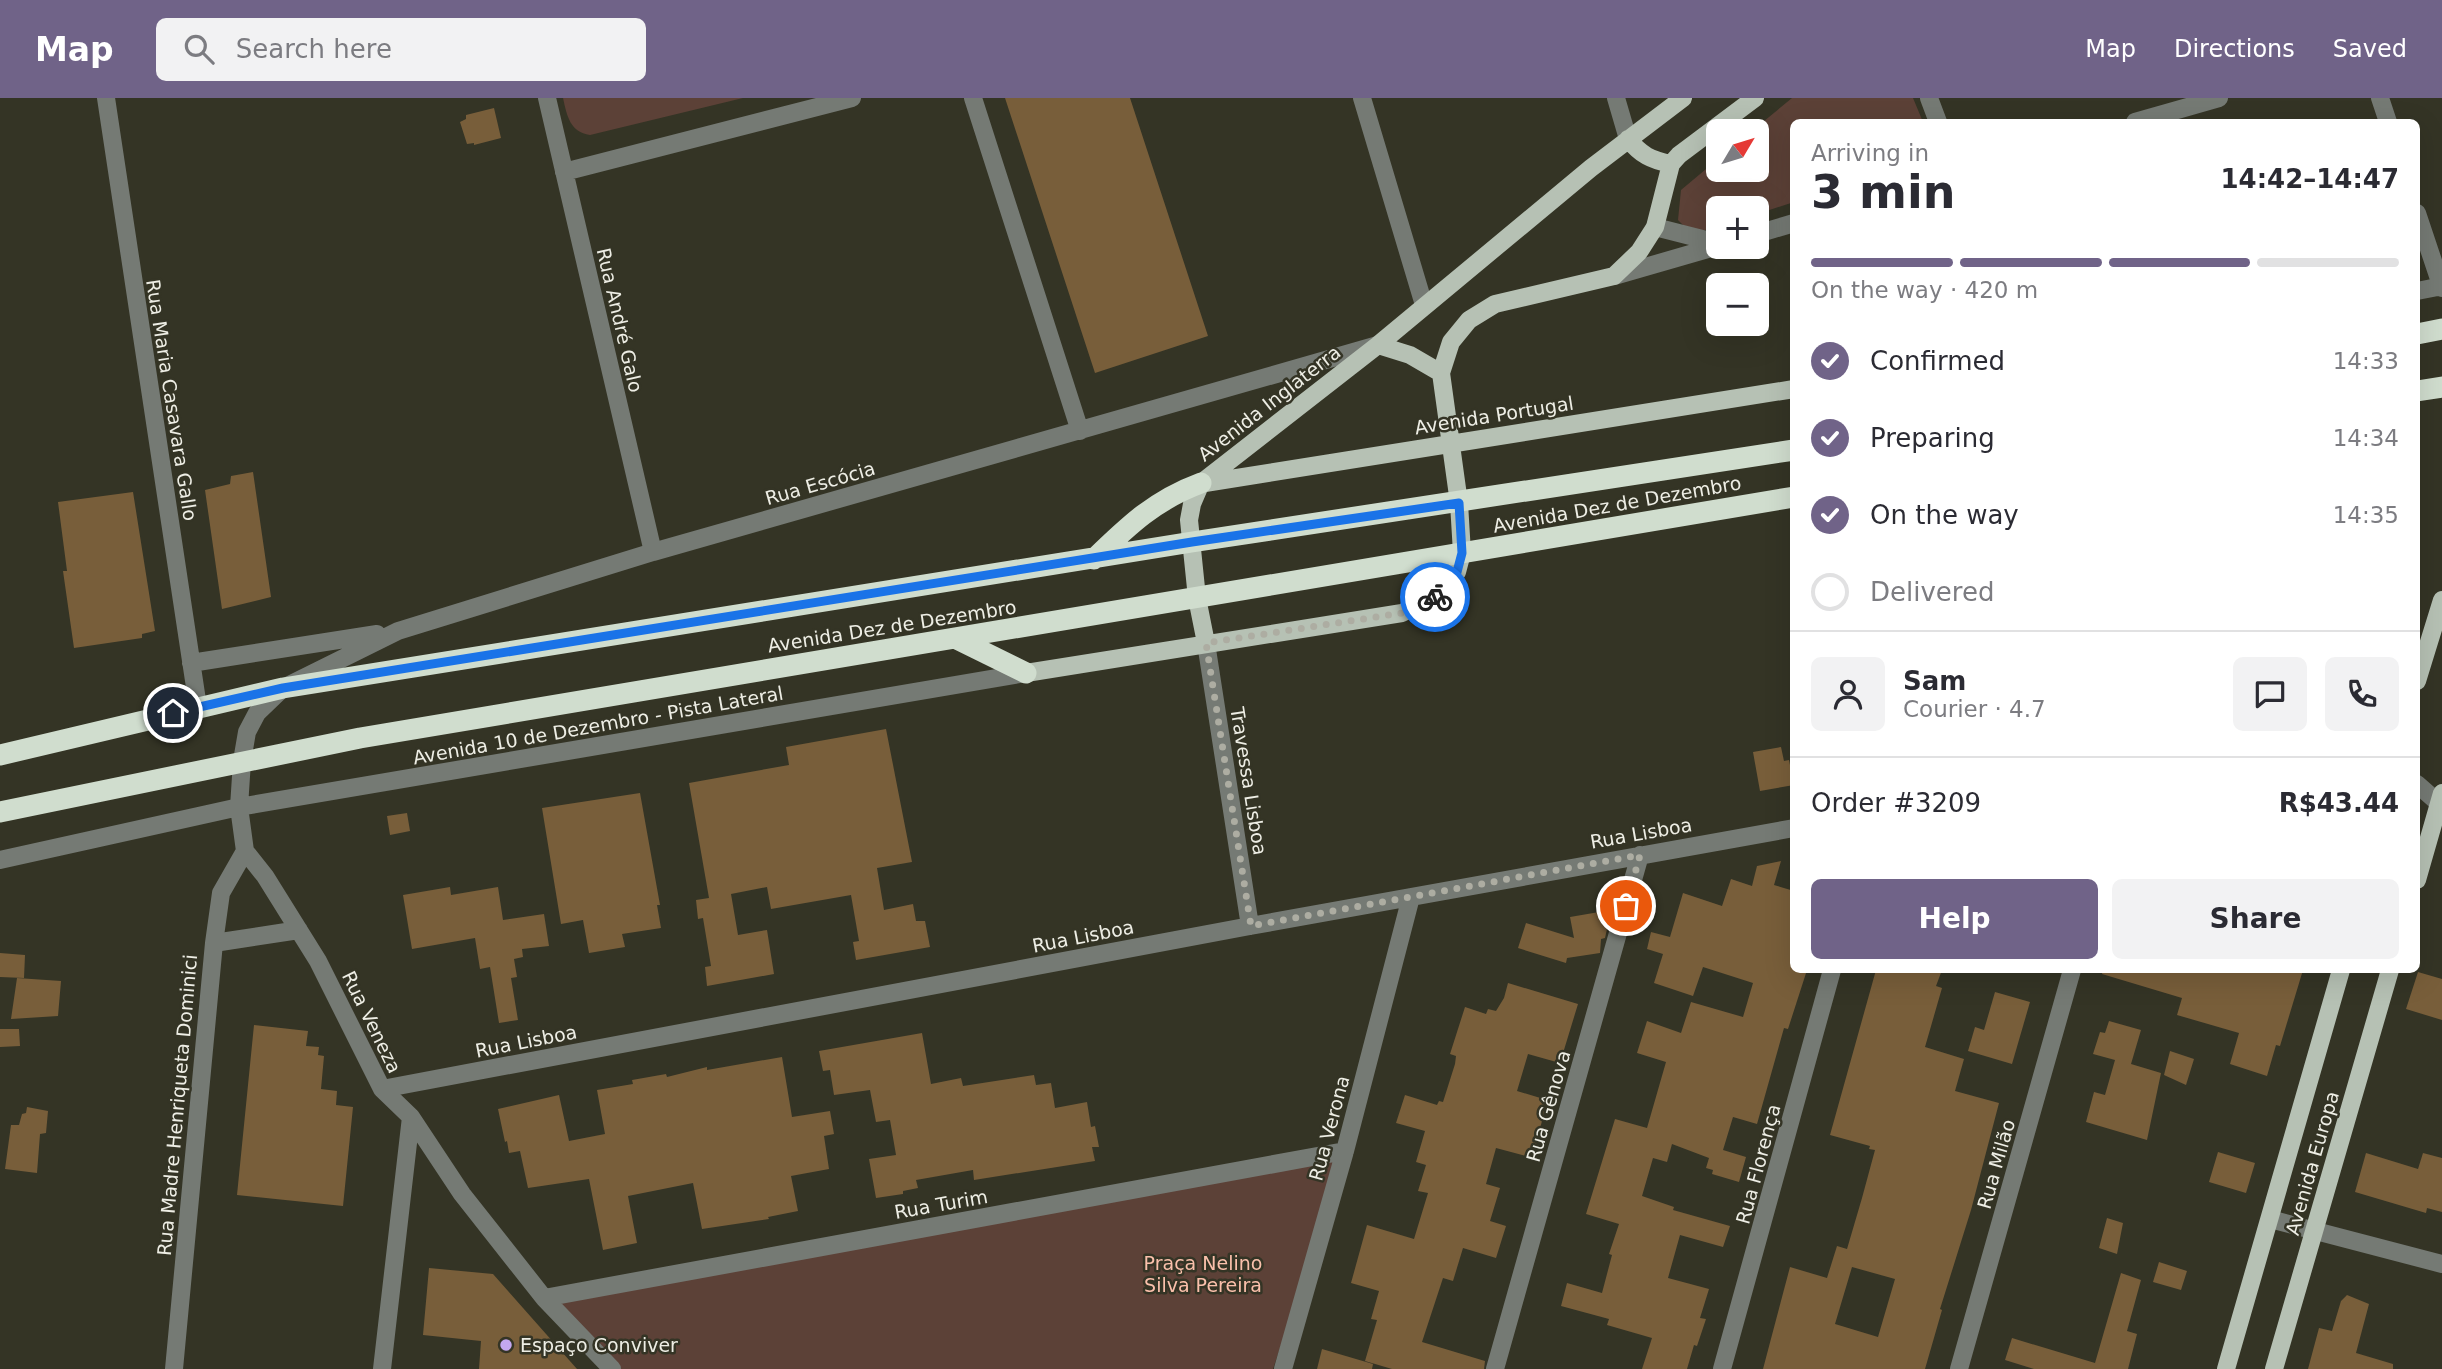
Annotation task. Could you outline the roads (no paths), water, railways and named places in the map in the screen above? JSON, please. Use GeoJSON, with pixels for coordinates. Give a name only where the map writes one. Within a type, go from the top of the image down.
{"type":"FeatureCollection","features":[{"type":"Feature","properties":{"kind":"highway"},"geometry":{"type":"LineString","coordinates":[[2420,333],[2442,329]]}},
{"type":"Feature","properties":{"kind":"highway"},"geometry":{"type":"LineString","coordinates":[[2420,391],[2442,387]]}},
{"type":"Feature","properties":{"kind":"highway","name":"Avenida Dez de Dezembro"},"geometry":{"type":"LineString","coordinates":[[0,755],[283,688],[1192,542],[1790,451]]}},
{"type":"Feature","properties":{"kind":"highway"},"geometry":{"type":"LineString","coordinates":[[1094,559],[1135,520],[1174,494],[1202,483]]}},
{"type":"Feature","properties":{"kind":"highway","name":"Avenida Dez de Dezembro"},"geometry":{"type":"LineString","coordinates":[[0,812],[360,738],[1790,498]]}},
{"type":"Feature","properties":{"kind":"highway"},"geometry":{"type":"LineString","coordinates":[[955,638],[1026,673]]}},
{"type":"Feature","properties":{"kind":"main road","name":"Avenida Inglaterra"},"geometry":{"type":"LineString","coordinates":[[1206,643],[1196,598],[1189,520],[1192,504],[1202,483],[1378,345],[1628,139],[1683,98]]}},
{"type":"Feature","properties":{"kind":"main road"},"geometry":{"type":"LineString","coordinates":[[1206,643],[1402,613],[1436,596],[1457,572],[1462,553],[1459,503],[1441,373],[1451,342],[1469,320],[1495,304],[1614,276],[1639,252],[1655,228],[1671,164],[1755,98]]}},
{"type":"Feature","properties":{"kind":"main road"},"geometry":{"type":"LineString","coordinates":[[1628,139],[1649,159],[1671,164]]}},
{"type":"Feature","properties":{"kind":"main road"},"geometry":{"type":"LineString","coordinates":[[1378,345],[1410,355],[1441,373]]}},
{"type":"Feature","properties":{"kind":"main road","name":"Avenida Portugal"},"geometry":{"type":"LineString","coordinates":[[1202,483],[1790,390]]}},
{"type":"Feature","properties":{"kind":"main road"},"geometry":{"type":"LineString","coordinates":[[2420,671],[2442,600]]}},
{"type":"Feature","properties":{"kind":"main road","name":"Avenida 10 de Dezembro - Pista Lateral"},"geometry":{"type":"LineString","coordinates":[[1026,673],[1206,643]]}},
{"type":"Feature","properties":{"kind":"main road"},"geometry":{"type":"LineString","coordinates":[[2420,870],[2441,802]]}},
{"type":"Feature","properties":{"kind":"main road","name":"Avenida Europa"},"geometry":{"type":"LineString","coordinates":[[2226,1369],[2340,973]]}},
{"type":"Feature","properties":{"kind":"main road","name":"Avenida Europa"},"geometry":{"type":"LineString","coordinates":[[2274,1369],[2389,973]]}},
{"type":"Feature","properties":{"kind":"street","name":"Rua Maria Casavara Gallo"},"geometry":{"type":"LineString","coordinates":[[106,98],[198,707]]}},
{"type":"Feature","properties":{"kind":"street","name":"Rua André Galo"},"geometry":{"type":"LineString","coordinates":[[547,98],[653,552]]}},
{"type":"Feature","properties":{"kind":"street"},"geometry":{"type":"LineString","coordinates":[[564,172],[825,102],[852,98]]}},
{"type":"Feature","properties":{"kind":"street"},"geometry":{"type":"LineString","coordinates":[[974,98],[1080,431]]}},
{"type":"Feature","properties":{"kind":"street"},"geometry":{"type":"LineString","coordinates":[[1362,98],[1424,306]]}},
{"type":"Feature","properties":{"kind":"street"},"geometry":{"type":"LineString","coordinates":[[1616,98],[1628,139]]}},
{"type":"Feature","properties":{"kind":"street"},"geometry":{"type":"LineString","coordinates":[[1929,98],[1937,119]]}},
{"type":"Feature","properties":{"kind":"street"},"geometry":{"type":"LineString","coordinates":[[2146,119],[2219,98]]}},
{"type":"Feature","properties":{"kind":"street"},"geometry":{"type":"LineString","coordinates":[[2380,98],[2387,119]]}},
{"type":"Feature","properties":{"kind":"street"},"geometry":{"type":"LineString","coordinates":[[2420,222],[2441,287],[2420,290]]}},
{"type":"Feature","properties":{"kind":"street"},"geometry":{"type":"LineString","coordinates":[[1769,230],[1790,224]]}},
{"type":"Feature","properties":{"kind":"street"},"geometry":{"type":"LineString","coordinates":[[1655,228],[1706,241]]}},
{"type":"Feature","properties":{"kind":"street"},"geometry":{"type":"LineString","coordinates":[[1614,276],[1706,248]]}},
{"type":"Feature","properties":{"kind":"street","name":"Rua Escócia"},"geometry":{"type":"LineString","coordinates":[[242,761],[247,732],[257,713],[283,688],[398,631],[653,552],[1378,345]]}},
{"type":"Feature","properties":{"kind":"street"},"geometry":{"type":"LineString","coordinates":[[191,663],[398,631]]}},
{"type":"Feature","properties":{"kind":"street","name":"Travessa Lisboa"},"geometry":{"type":"LineString","coordinates":[[1206,643],[1251,926]]}},
{"type":"Feature","properties":{"kind":"street","name":"Avenida 10 de Dezembro - Pista Lateral"},"geometry":{"type":"LineString","coordinates":[[0,860],[239,807],[1026,673]]}},
{"type":"Feature","properties":{"kind":"street"},"geometry":{"type":"LineString","coordinates":[[242,761],[239,807],[245,851]]}},
{"type":"Feature","properties":{"kind":"street"},"geometry":{"type":"LineString","coordinates":[[2420,786],[2441,802]]}},
{"type":"Feature","properties":{"kind":"street","name":"Rua Lisboa"},"geometry":{"type":"LineString","coordinates":[[382,1090],[1251,926],[1790,829]]}},
{"type":"Feature","properties":{"kind":"street","name":"Rua Veneza"},"geometry":{"type":"LineString","coordinates":[[245,851],[265,876],[318,961],[382,1090],[411,1117],[462,1194],[544,1298],[612,1369]]}},
{"type":"Feature","properties":{"kind":"street","name":"Rua Madre Henriqueta Dominici"},"geometry":{"type":"LineString","coordinates":[[174,1369],[214,943],[221,893],[245,851]]}},
{"type":"Feature","properties":{"kind":"street","name":"Rua Gênova"},"geometry":{"type":"LineString","coordinates":[[1495,1369],[1640,855]]}},
{"type":"Feature","properties":{"kind":"street","name":"Rua Verona"},"geometry":{"type":"LineString","coordinates":[[1283,1369],[1345,1151],[1411,897]]}},
{"type":"Feature","properties":{"kind":"street"},"geometry":{"type":"LineString","coordinates":[[214,943],[299,930]]}},
{"type":"Feature","properties":{"kind":"street","name":"Rua Florença"},"geometry":{"type":"LineString","coordinates":[[1722,1369],[1831,973]]}},
{"type":"Feature","properties":{"kind":"street","name":"Rua Milão"},"geometry":{"type":"LineString","coordinates":[[1959,1369],[2071,973]]}},
{"type":"Feature","properties":{"kind":"street"},"geometry":{"type":"LineString","coordinates":[[382,1369],[411,1117]]}},
{"type":"Feature","properties":{"kind":"street","name":"Rua Turim"},"geometry":{"type":"LineString","coordinates":[[544,1298],[1345,1151]]}},
{"type":"Feature","properties":{"kind":"street"},"geometry":{"type":"LineString","coordinates":[[2270,1219],[2442,1265]]}},
{"type":"Feature","properties":{"kind":"place","name":"Espaço Conviver"},"geometry":{"type":"Point","coordinates":[506,1345]}},
{"type":"Feature","properties":{"kind":"park label","name":"Praça Nelino Silva Pereira"},"geometry":{"type":"Point","coordinates":[1203,1274]}}]}
